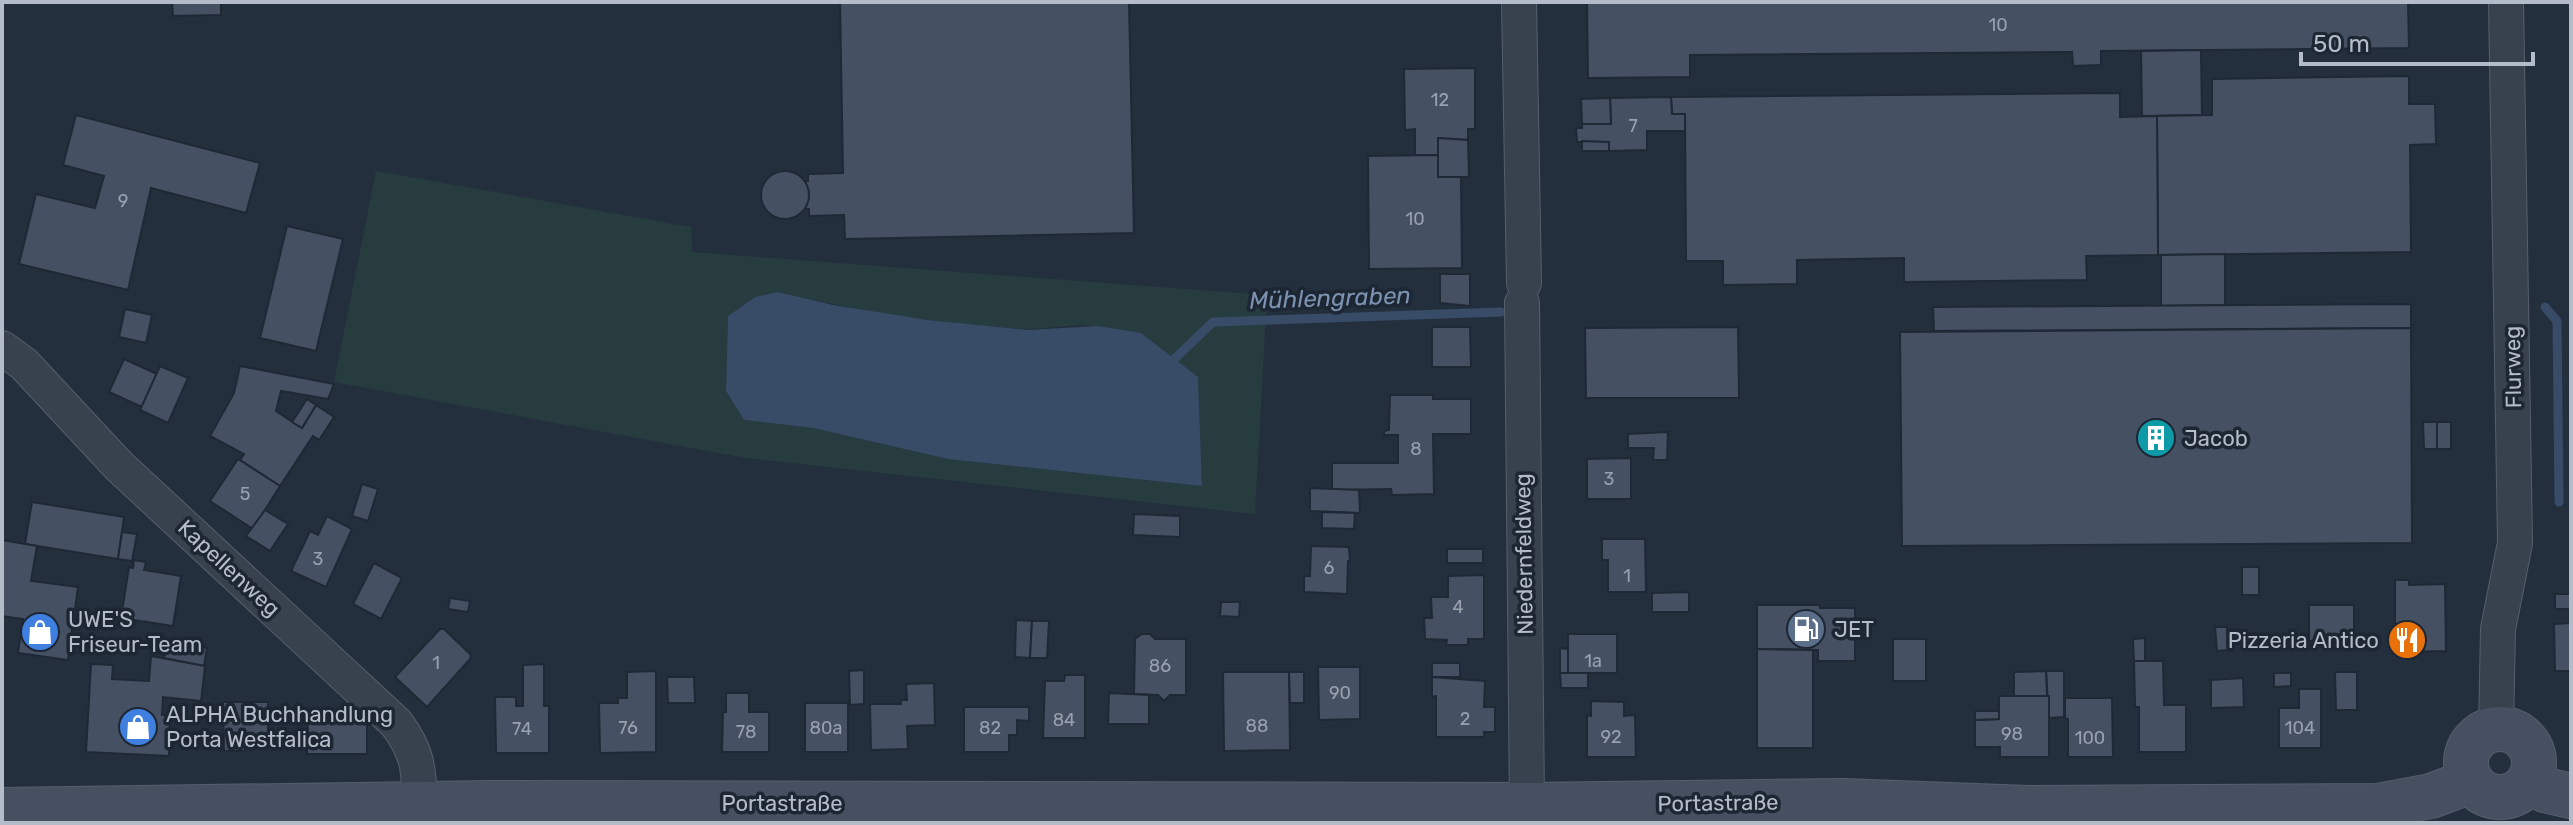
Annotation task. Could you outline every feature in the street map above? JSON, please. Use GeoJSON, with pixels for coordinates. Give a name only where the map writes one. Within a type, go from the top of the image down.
{"type":"FeatureCollection","features":[{"type":"Feature","properties":{"kind":"main road"},"geometry":{"type":"LineString","coordinates":[[2496,730],[2516,733],[2530,748],[2534,768],[2529,781],[2517,793],[2496,797],[2477,789],[2471,781],[2466,759],[2469,748],[2485,733],[2496,730]]}},
{"type":"Feature","properties":{"kind":"main road","name":"Portastraße"},"geometry":{"type":"LineString","coordinates":[[2,810],[420,805],[501,813],[1843,801],[2028,808],[2377,806],[2431,796],[2471,781]]}},
{"type":"Feature","properties":{"kind":"main road"},"geometry":{"type":"LineString","coordinates":[[2529,781],[2545,790],[2571,796]]}},
{"type":"Feature","properties":{"kind":"street","name":"Niedernfeldweg"},"geometry":{"type":"LineString","coordinates":[[1519,2],[1527,805]]}},
{"type":"Feature","properties":{"kind":"street","name":"Flurweg"},"geometry":{"type":"LineString","coordinates":[[2496,730],[2498,629],[2515,543],[2506,2]]}},
{"type":"Feature","properties":{"kind":"street","name":"Kapellenweg"},"geometry":{"type":"LineString","coordinates":[[2,348],[24,364],[119,466],[396,723],[411,743],[419,765],[420,805]]}},
{"type":"Feature","properties":{"kind":"green space"},"geometry":{"type":"Polygon","coordinates":[[[376,171],[691,227],[692,252],[1267,295],[1255,514],[745,458],[334,382],[376,171]],[[778,292],[755,297],[728,316],[726,391],[744,420],[813,428],[948,459],[1202,486],[1198,377],[1138,342],[1100,327],[1027,329],[964,324],[870,311],[778,292]]]}},
{"type":"Feature","properties":{"kind":"water"},"geometry":{"type":"Polygon","coordinates":[[[778,292],[833,305],[928,320],[1029,330],[1098,326],[1141,333],[1198,377],[1202,486],[948,459],[813,428],[744,420],[726,391],[728,316],[755,297],[778,292]]]}},
{"type":"Feature","properties":{"kind":"building"},"geometry":{"type":"Polygon","coordinates":[[[172,2],[221,2],[221,15],[173,16],[172,2]]]}},
{"type":"Feature","properties":{"kind":"building"},"geometry":{"type":"Polygon","coordinates":[[[840,2],[1129,2],[1134,233],[845,239],[844,215],[809,216],[809,209],[804,209],[808,193],[804,181],[808,181],[808,174],[843,173],[840,2]]]}},
{"type":"Feature","properties":{"kind":"building"},"geometry":{"type":"Polygon","coordinates":[[[1587,2],[2408,2],[2409,48],[2101,51],[2101,65],[2073,66],[2072,52],[1690,55],[1690,77],[1588,78],[1587,2]]]}},
{"type":"Feature","properties":{"kind":"building"},"geometry":{"type":"Polygon","coordinates":[[[2201,50],[2202,115],[2142,116],[2141,51],[2201,50]]]}},
{"type":"Feature","properties":{"kind":"building"},"geometry":{"type":"Polygon","coordinates":[[[1475,68],[1475,129],[1468,129],[1468,140],[1438,138],[1438,155],[1415,155],[1415,129],[1405,130],[1404,69],[1475,68]]]}},
{"type":"Feature","properties":{"kind":"building"},"geometry":{"type":"Polygon","coordinates":[[[2409,76],[2409,104],[2435,104],[2436,144],[2410,145],[2411,252],[2158,255],[2157,116],[2212,115],[2212,79],[2409,76]]]}},
{"type":"Feature","properties":{"kind":"building"},"geometry":{"type":"Polygon","coordinates":[[[2120,93],[2120,117],[2157,116],[2158,255],[2086,256],[2087,280],[1904,282],[1904,258],[1797,260],[1797,284],[1723,285],[1723,261],[1686,261],[1685,114],[1672,114],[1671,97],[2120,93]]]}},
{"type":"Feature","properties":{"kind":"building"},"geometry":{"type":"Polygon","coordinates":[[[1671,97],[1672,114],[1685,114],[1685,131],[1647,131],[1647,150],[1609,151],[1609,142],[1577,142],[1576,128],[1582,128],[1582,124],[1611,124],[1610,98],[1671,97]]]}},
{"type":"Feature","properties":{"kind":"building"},"geometry":{"type":"Polygon","coordinates":[[[1610,98],[1611,124],[1582,124],[1581,99],[1610,98]]]}},
{"type":"Feature","properties":{"kind":"building"},"geometry":{"type":"Polygon","coordinates":[[[76,115],[260,163],[246,213],[151,188],[128,290],[19,264],[36,194],[95,208],[104,176],[63,165],[76,115]]]}},
{"type":"Feature","properties":{"kind":"building"},"geometry":{"type":"Polygon","coordinates":[[[1438,138],[1468,140],[1469,177],[1438,177],[1438,138]]]}},
{"type":"Feature","properties":{"kind":"building"},"geometry":{"type":"Polygon","coordinates":[[[1582,141],[1609,142],[1609,151],[1582,151],[1582,141]]]}},
{"type":"Feature","properties":{"kind":"building"},"geometry":{"type":"Polygon","coordinates":[[[1438,155],[1438,177],[1461,177],[1462,268],[1369,269],[1368,156],[1438,155]]]}},
{"type":"Feature","properties":{"kind":"building"},"geometry":{"type":"Polygon","coordinates":[[[785,171],[802,178],[809,195],[802,212],[785,219],[768,212],[761,195],[768,178],[785,171]]]}},
{"type":"Feature","properties":{"kind":"building"},"geometry":{"type":"Polygon","coordinates":[[[287,226],[343,239],[316,351],[260,338],[287,226]]]}},
{"type":"Feature","properties":{"kind":"building"},"geometry":{"type":"Polygon","coordinates":[[[2225,254],[2225,305],[2161,306],[2161,255],[2225,254]]]}},
{"type":"Feature","properties":{"kind":"building"},"geometry":{"type":"Polygon","coordinates":[[[1440,274],[1470,274],[1470,306],[1440,303],[1440,274]]]}},
{"type":"Feature","properties":{"kind":"building"},"geometry":{"type":"Polygon","coordinates":[[[2411,304],[2411,328],[1934,331],[1933,307],[2411,304]]]}},
{"type":"Feature","properties":{"kind":"building"},"geometry":{"type":"Polygon","coordinates":[[[125,309],[152,315],[146,343],[119,337],[125,309]]]}},
{"type":"Feature","properties":{"kind":"building"},"geometry":{"type":"Polygon","coordinates":[[[1432,327],[1470,327],[1471,367],[1432,367],[1432,327]]]}},
{"type":"Feature","properties":{"kind":"building"},"geometry":{"type":"Polygon","coordinates":[[[1738,327],[1739,398],[1586,398],[1585,328],[1738,327]]]}},
{"type":"Feature","properties":{"kind":"building","name":"Jacob"},"geometry":{"type":"Polygon","coordinates":[[[2411,328],[2412,543],[1902,546],[1900,332],[2411,328]]]}},
{"type":"Feature","properties":{"kind":"building"},"geometry":{"type":"Polygon","coordinates":[[[124,359],[157,374],[142,407],[109,392],[124,359]]]}},
{"type":"Feature","properties":{"kind":"building"},"geometry":{"type":"Polygon","coordinates":[[[160,366],[188,378],[168,423],[140,410],[160,366]]]}},
{"type":"Feature","properties":{"kind":"building"},"geometry":{"type":"Polygon","coordinates":[[[240,366],[334,384],[328,399],[281,391],[276,411],[302,428],[316,405],[334,417],[319,440],[313,436],[280,486],[240,460],[244,454],[210,436],[234,393],[240,366]]]}},
{"type":"Feature","properties":{"kind":"building"},"geometry":{"type":"Polygon","coordinates":[[[1390,395],[1471,399],[1471,434],[1433,434],[1434,494],[1392,495],[1391,489],[1332,490],[1332,463],[1398,463],[1398,435],[1384,435],[1384,431],[1389,430],[1390,395]]]}},
{"type":"Feature","properties":{"kind":"building"},"geometry":{"type":"Polygon","coordinates":[[[307,399],[316,405],[302,428],[292,422],[307,399]]]}},
{"type":"Feature","properties":{"kind":"building"},"geometry":{"type":"Polygon","coordinates":[[[2423,422],[2437,422],[2437,449],[2424,449],[2423,422]]]}},
{"type":"Feature","properties":{"kind":"building"},"geometry":{"type":"Polygon","coordinates":[[[2437,422],[2451,422],[2451,449],[2437,449],[2437,422]]]}},
{"type":"Feature","properties":{"kind":"building"},"geometry":{"type":"Polygon","coordinates":[[[1668,432],[1667,460],[1653,460],[1654,448],[1628,448],[1628,434],[1668,432]]]}},
{"type":"Feature","properties":{"kind":"building"},"geometry":{"type":"Polygon","coordinates":[[[1631,458],[1631,499],[1587,499],[1587,459],[1631,458]]]}},
{"type":"Feature","properties":{"kind":"building"},"geometry":{"type":"Polygon","coordinates":[[[238,459],[280,486],[253,529],[210,501],[238,459]]]}},
{"type":"Feature","properties":{"kind":"building"},"geometry":{"type":"Polygon","coordinates":[[[362,484],[378,489],[368,521],[352,516],[362,484]]]}},
{"type":"Feature","properties":{"kind":"building"},"geometry":{"type":"Polygon","coordinates":[[[1310,488],[1359,490],[1360,513],[1310,511],[1310,488]]]}},
{"type":"Feature","properties":{"kind":"building"},"geometry":{"type":"Polygon","coordinates":[[[32,502],[124,517],[118,559],[25,544],[32,502]]]}},
{"type":"Feature","properties":{"kind":"building"},"geometry":{"type":"Polygon","coordinates":[[[265,510],[288,524],[270,551],[246,536],[265,510]]]}},
{"type":"Feature","properties":{"kind":"building"},"geometry":{"type":"Polygon","coordinates":[[[1322,512],[1355,513],[1354,529],[1322,528],[1322,512]]]}},
{"type":"Feature","properties":{"kind":"building"},"geometry":{"type":"Polygon","coordinates":[[[1134,514],[1180,516],[1180,537],[1133,535],[1134,514]]]}},
{"type":"Feature","properties":{"kind":"building"},"geometry":{"type":"Polygon","coordinates":[[[327,516],[352,529],[326,587],[291,571],[310,531],[318,535],[327,516]]]}},
{"type":"Feature","properties":{"kind":"building"},"geometry":{"type":"Polygon","coordinates":[[[122,532],[137,534],[132,561],[118,559],[122,532]]]}},
{"type":"Feature","properties":{"kind":"building"},"geometry":{"type":"Polygon","coordinates":[[[1602,539],[1645,539],[1646,592],[1608,592],[1608,560],[1602,560],[1602,539]]]}},
{"type":"Feature","properties":{"kind":"building"},"geometry":{"type":"Polygon","coordinates":[[[2,540],[37,546],[31,581],[78,587],[68,660],[18,653],[23,619],[2,616],[2,540]]]}},
{"type":"Feature","properties":{"kind":"building"},"geometry":{"type":"Polygon","coordinates":[[[1311,546],[1349,547],[1347,594],[1304,592],[1304,576],[1310,576],[1311,546]]]}},
{"type":"Feature","properties":{"kind":"building"},"geometry":{"type":"Polygon","coordinates":[[[1447,549],[1483,549],[1483,563],[1447,563],[1447,549]]]}},
{"type":"Feature","properties":{"kind":"building"},"geometry":{"type":"Polygon","coordinates":[[[134,560],[146,562],[144,570],[181,576],[173,626],[121,618],[129,567],[133,568],[134,560]]]}},
{"type":"Feature","properties":{"kind":"building"},"geometry":{"type":"Polygon","coordinates":[[[374,563],[402,578],[381,619],[353,604],[374,563]]]}},
{"type":"Feature","properties":{"kind":"building"},"geometry":{"type":"Polygon","coordinates":[[[2242,567],[2259,567],[2259,595],[2242,595],[2242,567]]]}},
{"type":"Feature","properties":{"kind":"building"},"geometry":{"type":"Polygon","coordinates":[[[1484,575],[1484,639],[1468,639],[1468,645],[1446,645],[1447,640],[1425,639],[1424,618],[1432,618],[1431,597],[1448,597],[1448,576],[1484,575]]]}},
{"type":"Feature","properties":{"kind":"building"},"geometry":{"type":"Polygon","coordinates":[[[2395,580],[2409,580],[2409,585],[2445,584],[2446,651],[2395,652],[2395,580]]]}},
{"type":"Feature","properties":{"kind":"building"},"geometry":{"type":"Polygon","coordinates":[[[1689,592],[1689,612],[1652,612],[1652,593],[1689,592]]]}},
{"type":"Feature","properties":{"kind":"building"},"geometry":{"type":"Polygon","coordinates":[[[2555,594],[2571,594],[2571,609],[2555,609],[2555,594]]]}},
{"type":"Feature","properties":{"kind":"building"},"geometry":{"type":"Polygon","coordinates":[[[450,598],[470,601],[468,612],[448,609],[450,598]]]}},
{"type":"Feature","properties":{"kind":"building"},"geometry":{"type":"Polygon","coordinates":[[[1221,602],[1240,602],[1239,617],[1220,616],[1221,602]]]}},
{"type":"Feature","properties":{"kind":"building","name":"JET"},"geometry":{"type":"Polygon","coordinates":[[[1757,605],[1855,608],[1855,661],[1818,661],[1818,650],[1757,649],[1757,605]]]}},
{"type":"Feature","properties":{"kind":"building"},"geometry":{"type":"Polygon","coordinates":[[[2309,605],[2354,605],[2354,641],[2309,641],[2309,605]]]}},
{"type":"Feature","properties":{"kind":"building"},"geometry":{"type":"Polygon","coordinates":[[[1016,620],[1032,621],[1030,658],[1015,657],[1016,620]]]}},
{"type":"Feature","properties":{"kind":"building"},"geometry":{"type":"Polygon","coordinates":[[[1032,621],[1049,621],[1047,658],[1030,658],[1032,621]]]}},
{"type":"Feature","properties":{"kind":"building"},"geometry":{"type":"Polygon","coordinates":[[[2571,623],[2571,671],[2555,671],[2554,624],[2571,623]]]}},
{"type":"Feature","properties":{"kind":"building"},"geometry":{"type":"Polygon","coordinates":[[[2215,627],[2227,627],[2228,650],[2217,651],[2215,627]]]}},
{"type":"Feature","properties":{"kind":"building"},"geometry":{"type":"Polygon","coordinates":[[[440,629],[444,629],[471,658],[427,707],[395,677],[440,629]]]}},
{"type":"Feature","properties":{"kind":"building"},"geometry":{"type":"Polygon","coordinates":[[[1142,634],[1150,634],[1155,639],[1186,639],[1186,695],[1170,695],[1164,701],[1158,695],[1134,694],[1135,639],[1142,634]]]}},
{"type":"Feature","properties":{"kind":"building"},"geometry":{"type":"Polygon","coordinates":[[[1568,634],[1617,634],[1617,673],[1568,673],[1568,634]]]}},
{"type":"Feature","properties":{"kind":"building"},"geometry":{"type":"Polygon","coordinates":[[[2145,638],[2145,661],[2134,661],[2133,639],[2145,638]]]}},
{"type":"Feature","properties":{"kind":"building"},"geometry":{"type":"Polygon","coordinates":[[[1893,639],[1926,639],[1926,681],[1893,681],[1893,639]]]}},
{"type":"Feature","properties":{"kind":"building"},"geometry":{"type":"Polygon","coordinates":[[[167,640],[207,648],[204,666],[164,658],[167,640]]]}},
{"type":"Feature","properties":{"kind":"building"},"geometry":{"type":"Polygon","coordinates":[[[1560,648],[1568,649],[1568,673],[1560,673],[1560,648]]]}},
{"type":"Feature","properties":{"kind":"building"},"geometry":{"type":"Polygon","coordinates":[[[1757,649],[1813,650],[1813,748],[1757,748],[1757,649]]]}},
{"type":"Feature","properties":{"kind":"building"},"geometry":{"type":"Polygon","coordinates":[[[151,656],[205,666],[201,701],[163,697],[162,715],[170,715],[169,756],[86,752],[91,664],[113,665],[112,679],[149,681],[151,656]]]}},
{"type":"Feature","properties":{"kind":"building"},"geometry":{"type":"Polygon","coordinates":[[[2134,661],[2163,661],[2164,705],[2186,705],[2186,752],[2139,752],[2139,707],[2135,707],[2134,661]]]}},
{"type":"Feature","properties":{"kind":"building"},"geometry":{"type":"Polygon","coordinates":[[[1432,663],[1460,663],[1460,677],[1432,677],[1432,663]]]}},
{"type":"Feature","properties":{"kind":"building"},"geometry":{"type":"Polygon","coordinates":[[[544,664],[544,706],[549,706],[549,753],[496,753],[495,697],[516,697],[516,706],[523,706],[523,665],[544,664]]]}},
{"type":"Feature","properties":{"kind":"building"},"geometry":{"type":"Polygon","coordinates":[[[1318,667],[1360,667],[1360,719],[1319,720],[1318,667]]]}},
{"type":"Feature","properties":{"kind":"building"},"geometry":{"type":"Polygon","coordinates":[[[864,670],[864,704],[850,705],[849,671],[864,670]]]}},
{"type":"Feature","properties":{"kind":"building"},"geometry":{"type":"Polygon","coordinates":[[[656,671],[656,752],[600,753],[599,703],[618,703],[618,698],[627,698],[627,672],[656,671]]]}},
{"type":"Feature","properties":{"kind":"building"},"geometry":{"type":"Polygon","coordinates":[[[2046,671],[2064,671],[2064,717],[2049,718],[2046,671]]]}},
{"type":"Feature","properties":{"kind":"building"},"geometry":{"type":"Polygon","coordinates":[[[2046,671],[2047,696],[2014,696],[2014,672],[2046,671]]]}},
{"type":"Feature","properties":{"kind":"building"},"geometry":{"type":"Polygon","coordinates":[[[1223,672],[1289,672],[1290,750],[1224,751],[1223,672]]]}},
{"type":"Feature","properties":{"kind":"building"},"geometry":{"type":"Polygon","coordinates":[[[1289,672],[1304,672],[1304,703],[1290,703],[1289,672]]]}},
{"type":"Feature","properties":{"kind":"building"},"geometry":{"type":"Polygon","coordinates":[[[2335,672],[2357,672],[2357,710],[2336,710],[2335,672]]]}},
{"type":"Feature","properties":{"kind":"building"},"geometry":{"type":"Polygon","coordinates":[[[1560,673],[1588,673],[1588,688],[1561,688],[1560,673]]]}},
{"type":"Feature","properties":{"kind":"building"},"geometry":{"type":"Polygon","coordinates":[[[2274,673],[2291,673],[2291,686],[2274,687],[2274,673]]]}},
{"type":"Feature","properties":{"kind":"building"},"geometry":{"type":"Polygon","coordinates":[[[1065,675],[1085,675],[1085,738],[1043,738],[1045,681],[1064,681],[1065,675]]]}},
{"type":"Feature","properties":{"kind":"building"},"geometry":{"type":"Polygon","coordinates":[[[667,677],[694,677],[695,703],[668,703],[667,677]]]}},
{"type":"Feature","properties":{"kind":"building"},"geometry":{"type":"Polygon","coordinates":[[[1432,677],[1485,681],[1484,707],[1495,707],[1495,732],[1484,732],[1484,737],[1436,737],[1436,696],[1432,697],[1432,677]]]}},
{"type":"Feature","properties":{"kind":"building"},"geometry":{"type":"Polygon","coordinates":[[[2243,678],[2244,707],[2211,708],[2211,680],[2243,678]]]}},
{"type":"Feature","properties":{"kind":"building"},"geometry":{"type":"Polygon","coordinates":[[[934,683],[935,725],[907,726],[908,749],[871,750],[870,704],[901,704],[901,700],[907,700],[906,684],[934,683]]]}},
{"type":"Feature","properties":{"kind":"building"},"geometry":{"type":"Polygon","coordinates":[[[2299,689],[2321,689],[2321,748],[2279,748],[2279,708],[2299,708],[2299,689]]]}},
{"type":"Feature","properties":{"kind":"building"},"geometry":{"type":"Polygon","coordinates":[[[726,693],[749,693],[749,712],[769,712],[769,752],[722,752],[726,693]]]}},
{"type":"Feature","properties":{"kind":"building"},"geometry":{"type":"Polygon","coordinates":[[[1109,693],[1149,695],[1149,724],[1108,724],[1109,693]]]}},
{"type":"Feature","properties":{"kind":"building"},"geometry":{"type":"Polygon","coordinates":[[[1999,696],[2049,696],[2049,757],[2000,757],[2000,747],[1975,747],[1975,720],[1999,719],[1999,696]]]}},
{"type":"Feature","properties":{"kind":"building"},"geometry":{"type":"Polygon","coordinates":[[[2065,698],[2112,698],[2113,757],[2068,757],[2065,698]]]}},
{"type":"Feature","properties":{"kind":"building"},"geometry":{"type":"Polygon","coordinates":[[[1591,701],[1624,702],[1624,716],[1635,715],[1636,757],[1587,757],[1587,715],[1591,716],[1591,701]]]}},
{"type":"Feature","properties":{"kind":"building"},"geometry":{"type":"Polygon","coordinates":[[[223,702],[268,702],[268,742],[244,743],[245,751],[224,751],[223,702]]]}},
{"type":"Feature","properties":{"kind":"building"},"geometry":{"type":"Polygon","coordinates":[[[805,703],[848,703],[848,752],[805,752],[805,703]]]}},
{"type":"Feature","properties":{"kind":"building"},"geometry":{"type":"Polygon","coordinates":[[[964,707],[1029,707],[1029,721],[1017,720],[1017,735],[1009,735],[1009,752],[964,752],[964,707]]]}},
{"type":"Feature","properties":{"kind":"building"},"geometry":{"type":"Polygon","coordinates":[[[1975,711],[1999,711],[1999,719],[1975,720],[1975,711]]]}},
{"type":"Feature","properties":{"kind":"building"},"geometry":{"type":"Polygon","coordinates":[[[308,714],[362,715],[367,718],[367,754],[307,754],[308,714]]]}},
{"type":"Feature","properties":{"kind":"waterway","name":"Mühlengraben"},"geometry":{"type":"LineString","coordinates":[[2545,307],[2557,321],[2559,502]]}},
{"type":"Feature","properties":{"kind":"waterway","name":"Mühlengraben"},"geometry":{"type":"LineString","coordinates":[[1167,366],[1213,322],[1501,312]]}},
{"type":"Feature","properties":{"kind":"place","name":"Jacob"},"geometry":{"type":"Point","coordinates":[2156,438]}},
{"type":"Feature","properties":{"kind":"place","name":"JET"},"geometry":{"type":"Point","coordinates":[1806,629]}},
{"type":"Feature","properties":{"kind":"place","name":"UWE'S Friseur-Team"},"geometry":{"type":"Point","coordinates":[40,632]}},
{"type":"Feature","properties":{"kind":"place","name":"Pizzeria Antico"},"geometry":{"type":"Point","coordinates":[2407,640]}},
{"type":"Feature","properties":{"kind":"place","name":"ALPHA Buchhandlung Porta Westfalica"},"geometry":{"type":"Point","coordinates":[138,727]}}]}
